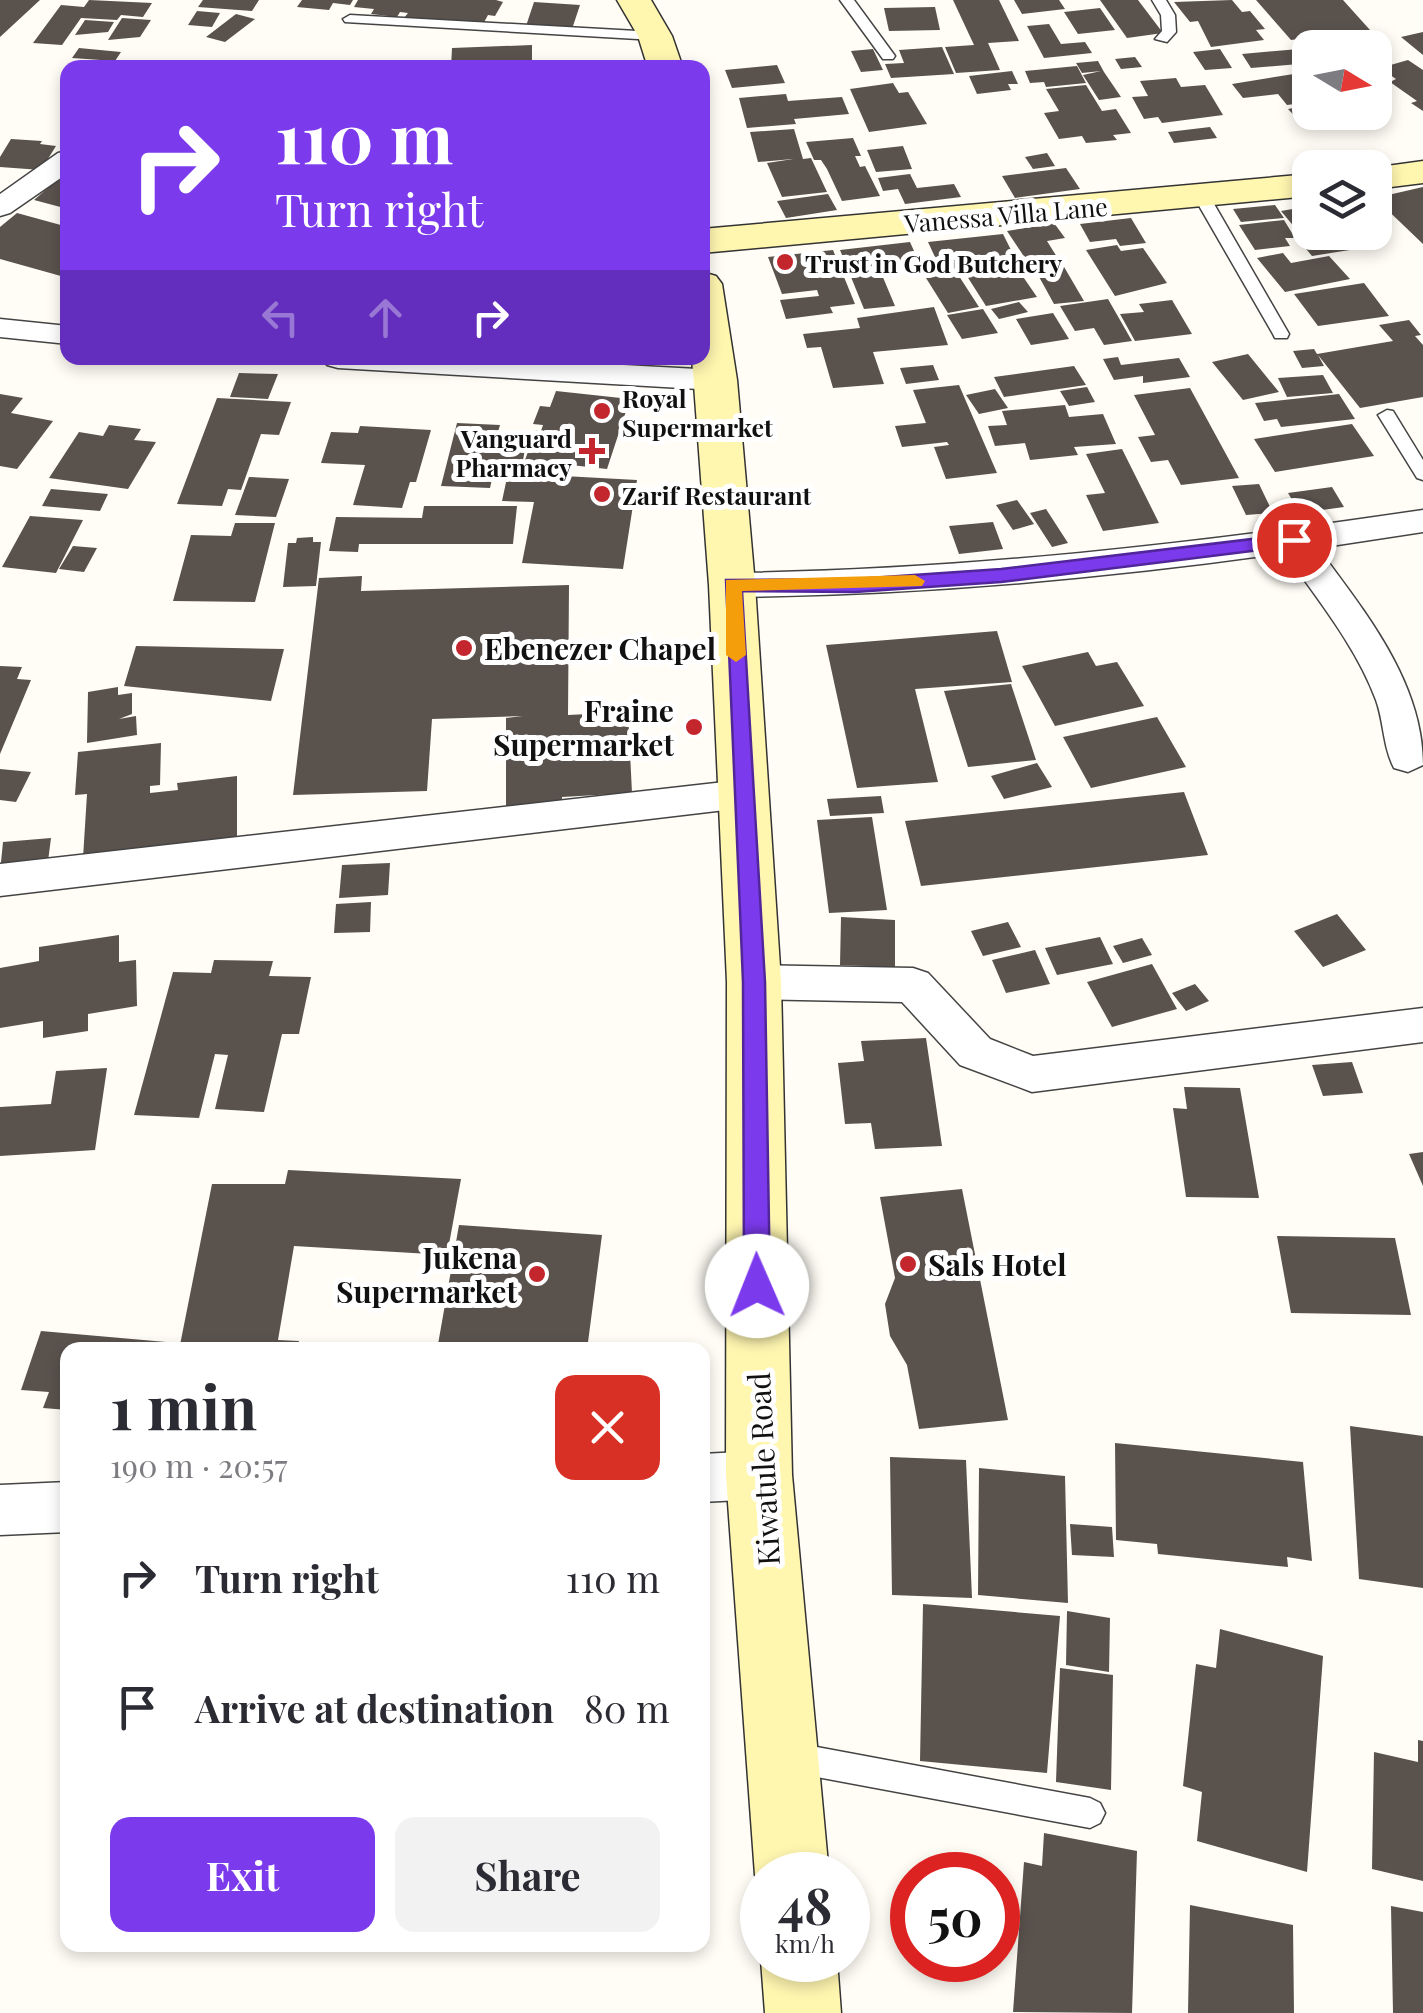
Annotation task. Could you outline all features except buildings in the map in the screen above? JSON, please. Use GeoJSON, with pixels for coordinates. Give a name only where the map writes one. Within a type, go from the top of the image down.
{"type":"FeatureCollection","features":[{"type":"Feature","properties":{"kind":"main road"},"geometry":{"type":"LineString","coordinates":[[634,0],[660,52]]}},
{"type":"Feature","properties":{"kind":"main road"},"geometry":{"type":"LineString","coordinates":[[1392,176],[1423,172]]}},
{"type":"Feature","properties":{"kind":"main road","name":"Vanessa Villa Lane"},"geometry":{"type":"LineString","coordinates":[[710,240],[1292,187]]}},
{"type":"Feature","properties":{"kind":"main road","name":"Kiwatule Road"},"geometry":{"type":"LineString","coordinates":[[710,339],[732,585],[754,982],[759,1475],[790,1852]]}},
{"type":"Feature","properties":{"kind":"main road"},"geometry":{"type":"LineString","coordinates":[[801,1982],[803,2013]]}},
{"type":"Feature","properties":{"kind":"street"},"geometry":{"type":"LineString","coordinates":[[0,208],[60,165]]}},
{"type":"Feature","properties":{"kind":"street"},"geometry":{"type":"LineString","coordinates":[[0,328],[60,335]]}},
{"type":"Feature","properties":{"kind":"street"},"geometry":{"type":"LineString","coordinates":[[458,365],[716,380]]}},
{"type":"Feature","properties":{"kind":"street"},"geometry":{"type":"LineString","coordinates":[[732,585],[855,585],[1001,575],[1423,521]]}},
{"type":"Feature","properties":{"kind":"street"},"geometry":{"type":"LineString","coordinates":[[1294,540],[1354,622],[1396,700],[1408,758]]}},
{"type":"Feature","properties":{"kind":"street"},"geometry":{"type":"LineString","coordinates":[[0,880],[742,794]]}},
{"type":"Feature","properties":{"kind":"street"},"geometry":{"type":"LineString","coordinates":[[754,982],[913,985],[975,1052],[1032,1074],[1423,1024]]}},
{"type":"Feature","properties":{"kind":"street"},"geometry":{"type":"LineString","coordinates":[[710,1478],[759,1475]]}},
{"type":"Feature","properties":{"kind":"street"},"geometry":{"type":"LineString","coordinates":[[0,1510],[60,1507]]}},
{"type":"Feature","properties":{"kind":"lane"},"geometry":{"type":"LineString","coordinates":[[848,0],[888,56]]}},
{"type":"Feature","properties":{"kind":"lane"},"geometry":{"type":"LineString","coordinates":[[1159,0],[1168,10],[1170,24],[1162,39]]}},
{"type":"Feature","properties":{"kind":"lane"},"geometry":{"type":"LineString","coordinates":[[350,19],[660,52]]}},
{"type":"Feature","properties":{"kind":"lane"},"geometry":{"type":"LineString","coordinates":[[1202,197],[1282,334]]}},
{"type":"Feature","properties":{"kind":"lane"},"geometry":{"type":"LineString","coordinates":[[1387,415],[1423,474]]}},
{"type":"Feature","properties":{"kind":"lane"},"geometry":{"type":"LineString","coordinates":[[782,1756],[1090,1814]]}},
{"type":"Feature","properties":{"kind":"slow traffic"},"geometry":{"type":"LineString","coordinates":[[736,655],[732,585],[915,581]]}},
{"type":"Feature","properties":{"kind":"place","name":"Trust in God Butchery"},"geometry":{"type":"Point","coordinates":[785,262]}},
{"type":"Feature","properties":{"kind":"place","name":"Royal Supermarket"},"geometry":{"type":"Point","coordinates":[602,411]}},
{"type":"Feature","properties":{"kind":"place","name":"Vanguard Pharmacy"},"geometry":{"type":"Point","coordinates":[592,451]}},
{"type":"Feature","properties":{"kind":"place","name":"Zarif Restaurant"},"geometry":{"type":"Point","coordinates":[602,494]}},
{"type":"Feature","properties":{"kind":"place","name":"Ebenezer Chapel"},"geometry":{"type":"Point","coordinates":[464,648]}},
{"type":"Feature","properties":{"kind":"place","name":"Fraine Supermarket"},"geometry":{"type":"Point","coordinates":[694,727]}},
{"type":"Feature","properties":{"kind":"place","name":"Sals Hotel"},"geometry":{"type":"Point","coordinates":[908,1264]}},
{"type":"Feature","properties":{"kind":"place","name":"Jukena Supermarket"},"geometry":{"type":"Point","coordinates":[537,1274]}},
{"type":"Feature","properties":{"kind":"route"},"geometry":{"type":"LineString","coordinates":[[757,1286],[754,982],[732,585],[855,585],[1001,575],[1294,540]]}}]}
